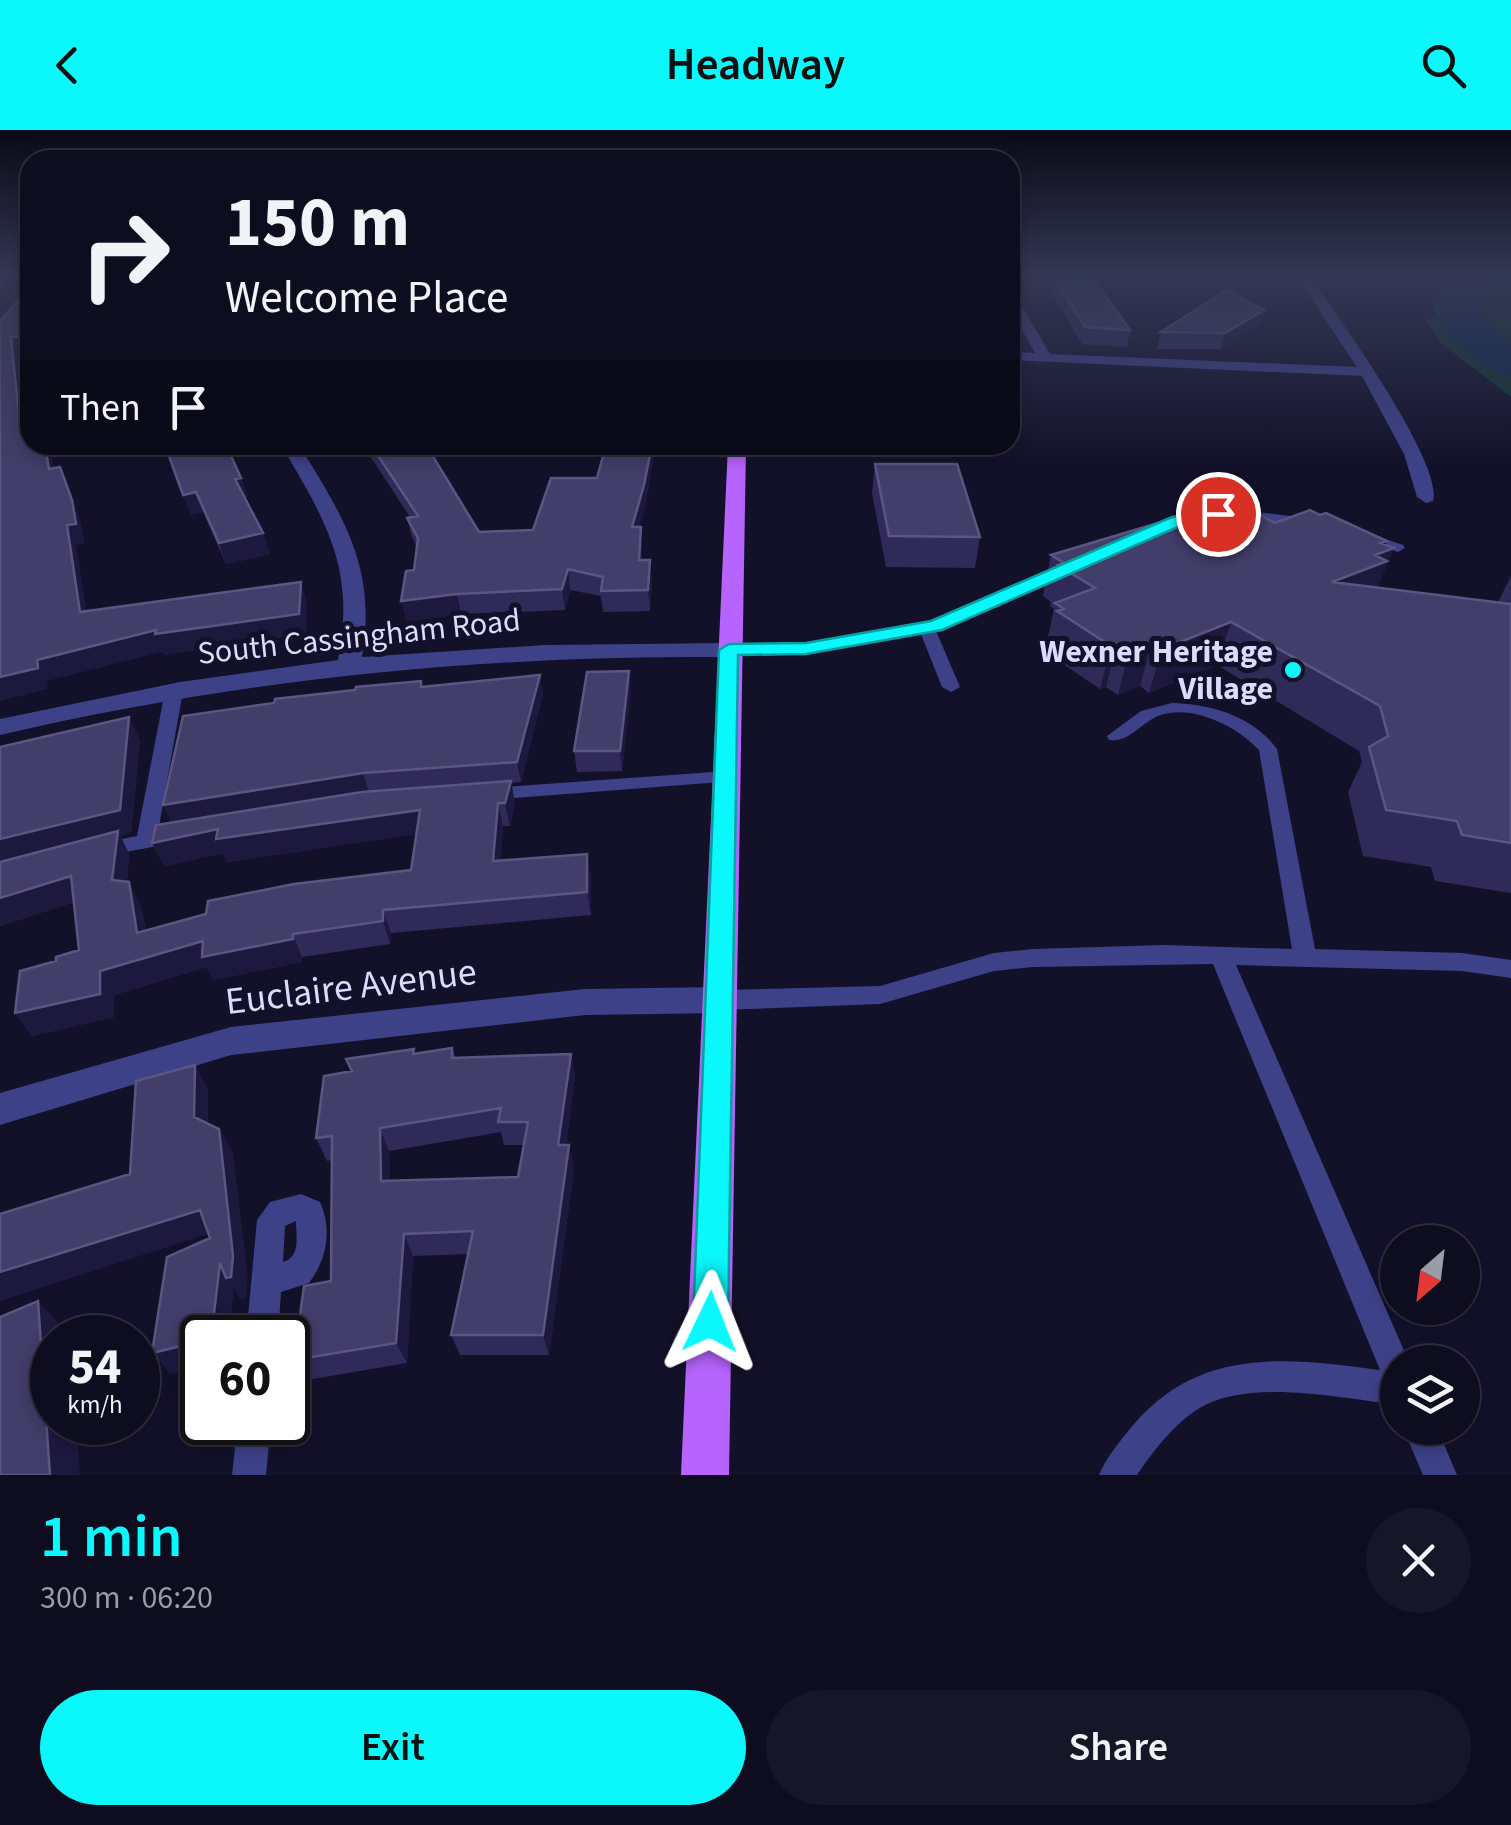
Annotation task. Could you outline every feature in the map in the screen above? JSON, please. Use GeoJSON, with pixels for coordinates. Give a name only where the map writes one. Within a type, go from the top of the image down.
{"type":"FeatureCollection","features":[{"type":"Feature","properties":{"kind":"main road"},"geometry":{"type":"LineString","coordinates":[[705,1475],[736,455]]}},
{"type":"Feature","properties":{"kind":"street"},"geometry":{"type":"LineString","coordinates":[[1035,340],[1046,360]]}},
{"type":"Feature","properties":{"kind":"street"},"geometry":{"type":"LineString","coordinates":[[1347,340],[1416,458],[1428,487],[1426,498]]}},
{"type":"Feature","properties":{"kind":"street"},"geometry":{"type":"LineString","coordinates":[[1020,357],[1364,372]]}},
{"type":"Feature","properties":{"kind":"street"},"geometry":{"type":"LineString","coordinates":[[296,455],[348,542],[358,600],[357,634],[350,666]]}},
{"type":"Feature","properties":{"kind":"street","name":"South Cassingham Road"},"geometry":{"type":"LineString","coordinates":[[0,726],[174,691],[350,666],[603,647],[729,650]]}},
{"type":"Feature","properties":{"kind":"street","name":"Euclaire Avenue"},"geometry":{"type":"LineString","coordinates":[[0,1109],[231,1041],[585,1002],[722,1000]]}},
{"type":"Feature","properties":{"kind":"lane"},"geometry":{"type":"LineString","coordinates":[[1218,514],[1278,516],[1336,528]]}},
{"type":"Feature","properties":{"kind":"lane"},"geometry":{"type":"LineString","coordinates":[[1354,533],[1398,548]]}},
{"type":"Feature","properties":{"kind":"lane"},"geometry":{"type":"LineString","coordinates":[[729,650],[806,648],[927,628],[1088,560]]}},
{"type":"Feature","properties":{"kind":"lane"},"geometry":{"type":"LineString","coordinates":[[927,628],[951,688]]}},
{"type":"Feature","properties":{"kind":"lane"},"geometry":{"type":"LineString","coordinates":[[146,841],[174,691]]}},
{"type":"Feature","properties":{"kind":"lane"},"geometry":{"type":"LineString","coordinates":[[1116,736],[1158,710],[1183,710],[1246,727],[1260,738],[1268,748],[1306,958]]}},
{"type":"Feature","properties":{"kind":"lane"},"geometry":{"type":"LineString","coordinates":[[466,796],[727,776]]}},
{"type":"Feature","properties":{"kind":"lane"},"geometry":{"type":"LineString","coordinates":[[75,857],[202,832]]}},
{"type":"Feature","properties":{"kind":"lane"},"geometry":{"type":"LineString","coordinates":[[1221,956],[1385,1345]]}},
{"type":"Feature","properties":{"kind":"lane"},"geometry":{"type":"LineString","coordinates":[[722,1000],[880,995],[994,962],[1033,958],[1306,958],[1462,962],[1511,970]]}},
{"type":"Feature","properties":{"kind":"lane"},"geometry":{"type":"LineString","coordinates":[[264,1315],[266,1281]]}},
{"type":"Feature","properties":{"kind":"lane"},"geometry":{"type":"LineString","coordinates":[[1116,1475],[1178,1402],[1216,1385],[1254,1378],[1317,1378],[1380,1387]]}},
{"type":"Feature","properties":{"kind":"lane"},"geometry":{"type":"LineString","coordinates":[[249,1475],[252,1445]]}},
{"type":"Feature","properties":{"kind":"lane"},"geometry":{"type":"LineString","coordinates":[[1427,1445],[1440,1475]]}},
{"type":"Feature","properties":{"kind":"green space"},"geometry":{"type":"Polygon","coordinates":[[[1439,340],[1455,340],[1488,367],[1511,378],[1511,397],[1439,340]]]}},
{"type":"Feature","properties":{"kind":"water"},"geometry":{"type":"Polygon","coordinates":[[[1453,340],[1507,340],[1511,344],[1511,378],[1484,364],[1453,340]]]}},
{"type":"Feature","properties":{"kind":"building"},"geometry":{"type":"Polygon","coordinates":[[[0,340],[11,340],[20,405],[20,455],[47,455],[49,469],[60,467],[76,524],[67,525],[80,612],[301,582],[299,614],[155,634],[156,630],[37,660],[38,668],[0,677],[0,340]]]}},
{"type":"Feature","properties":{"kind":"building"},"geometry":{"type":"Polygon","coordinates":[[[169,455],[231,455],[241,478],[235,479],[263,533],[219,543],[196,492],[183,495],[169,455]]]}},
{"type":"Feature","properties":{"kind":"building"},"geometry":{"type":"Polygon","coordinates":[[[378,455],[432,455],[479,532],[533,530],[551,478],[597,478],[603,455],[650,455],[632,527],[641,527],[639,560],[650,560],[648,590],[601,591],[603,577],[568,569],[562,589],[401,601],[406,571],[414,570],[418,538],[407,518],[418,516],[378,455]]]}},
{"type":"Feature","properties":{"kind":"building"},"geometry":{"type":"Polygon","coordinates":[[[875,464],[957,464],[980,537],[889,536],[875,464]]]}},
{"type":"Feature","properties":{"kind":"building"},"geometry":{"type":"Polygon","coordinates":[[[1225,503],[1230,507],[1240,504],[1275,523],[1310,510],[1320,515],[1326,513],[1387,541],[1381,543],[1394,548],[1375,555],[1387,561],[1332,582],[1511,604],[1511,843],[1462,835],[1457,821],[1386,810],[1369,747],[1388,736],[1380,706],[1231,622],[1162,649],[1152,643],[1129,651],[1117,644],[1111,646],[1057,611],[1064,609],[1055,603],[1095,588],[1058,565],[1064,563],[1051,555],[1225,503]]]}},
{"type":"Feature","properties":{"kind":"building"},"geometry":{"type":"Polygon","coordinates":[[[629,671],[620,751],[574,751],[587,672],[629,671]]]}},
{"type":"Feature","properties":{"kind":"building"},"geometry":{"type":"Polygon","coordinates":[[[540,675],[517,762],[363,773],[163,805],[183,716],[356,687],[421,681],[421,687],[540,675]]]}},
{"type":"Feature","properties":{"kind":"building"},"geometry":{"type":"Polygon","coordinates":[[[129,717],[120,810],[0,839],[0,747],[129,717]]]}},
{"type":"Feature","properties":{"kind":"building"},"geometry":{"type":"Polygon","coordinates":[[[511,781],[505,803],[498,803],[493,861],[587,854],[587,892],[383,910],[383,921],[293,934],[293,939],[202,957],[203,941],[100,971],[100,994],[15,1013],[20,971],[79,950],[71,876],[0,898],[0,862],[118,831],[112,880],[129,882],[137,933],[206,914],[208,901],[294,884],[411,870],[420,810],[216,839],[218,829],[152,843],[156,825],[362,792],[511,781]]]}},
{"type":"Feature","properties":{"kind":"building"},"geometry":{"type":"Polygon","coordinates":[[[452,1048],[452,1058],[571,1054],[558,1145],[569,1145],[543,1335],[451,1335],[473,1231],[404,1234],[396,1343],[310,1357],[310,1315],[300,1315],[304,1286],[331,1281],[332,1136],[316,1138],[324,1076],[352,1071],[346,1059],[414,1049],[413,1054],[452,1048]],[[501,1108],[380,1128],[381,1181],[518,1177],[528,1122],[498,1122],[501,1108]]]}},
{"type":"Feature","properties":{"kind":"building"},"geometry":{"type":"Polygon","coordinates":[[[195,1065],[194,1117],[219,1129],[233,1256],[231,1277],[226,1278],[220,1263],[214,1315],[180,1315],[180,1346],[160,1351],[158,1315],[167,1257],[210,1238],[200,1210],[0,1272],[0,1214],[130,1174],[136,1081],[195,1065]]]}},
{"type":"Feature","properties":{"kind":"building"},"geometry":{"type":"Polygon","coordinates":[[[38,1301],[39,1315],[30,1315],[30,1445],[48,1445],[50,1475],[0,1475],[0,1317],[38,1301]]]}},
{"type":"Feature","properties":{"kind":"place","name":"Wexner Heritage Village"},"geometry":{"type":"Point","coordinates":[1293,670]}},
{"type":"Feature","properties":{"kind":"route"},"geometry":{"type":"LineString","coordinates":[[710,1322],[729,650],[806,648],[936,626],[1178,520],[1218,514]]}}]}
